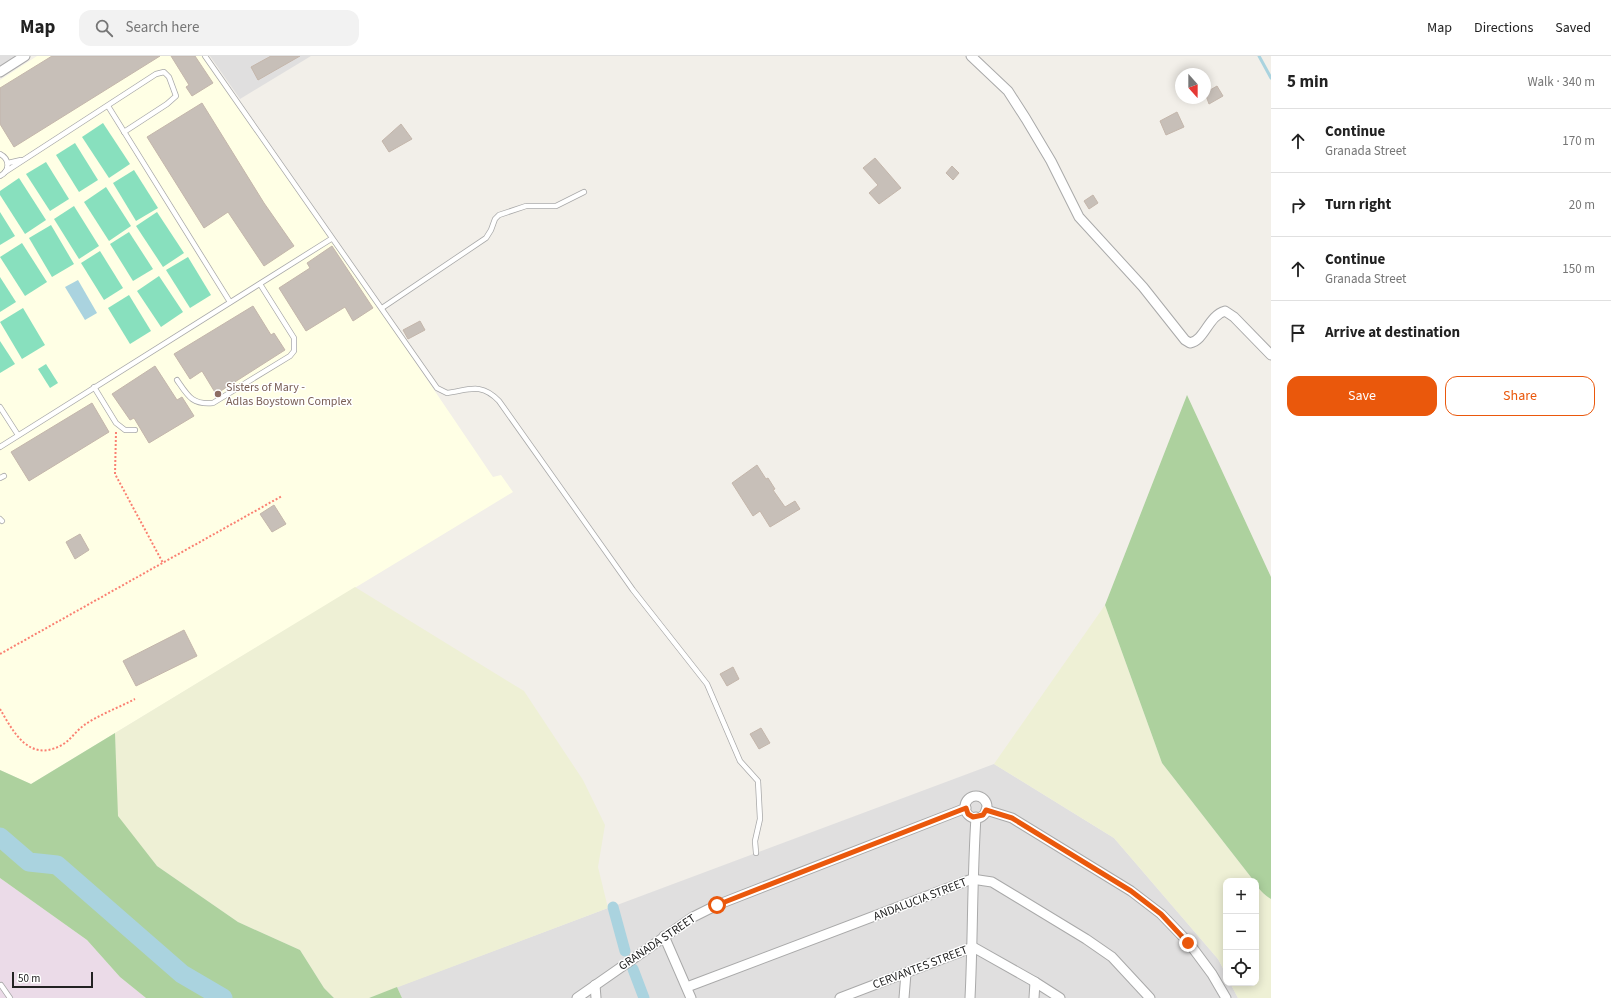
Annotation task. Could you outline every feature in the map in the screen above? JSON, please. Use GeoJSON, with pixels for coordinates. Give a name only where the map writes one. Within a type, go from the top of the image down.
{"type":"FeatureCollection","features":[{"type":"Feature","properties":{"kind":"street"},"geometry":{"type":"LineString","coordinates":[[0,72],[25,56]]}},
{"type":"Feature","properties":{"kind":"street"},"geometry":{"type":"LineString","coordinates":[[971,56],[1008,91],[1051,161],[1079,217],[1143,287],[1185,340],[1190,343],[1197,341],[1215,316],[1225,311],[1234,317],[1271,355]]}},
{"type":"Feature","properties":{"kind":"street"},"geometry":{"type":"LineString","coordinates":[[976,796],[985,800],[986,810],[983,815],[976,818],[968,814],[966,808],[969,799],[976,796]]}},
{"type":"Feature","properties":{"kind":"street","name":"GRANADA STREET"},"geometry":{"type":"LineString","coordinates":[[577,998],[693,916],[717,905],[966,808]]}},
{"type":"Feature","properties":{"kind":"street"},"geometry":{"type":"LineString","coordinates":[[986,810],[1012,818],[1131,891],[1161,914],[1188,943],[1212,974],[1226,998]]}},
{"type":"Feature","properties":{"kind":"street"},"geometry":{"type":"LineString","coordinates":[[970,998],[973,947],[972,879],[976,818]]}},
{"type":"Feature","properties":{"kind":"street","name":"ANDALUCIA STREET"},"geometry":{"type":"LineString","coordinates":[[687,987],[972,879],[992,882],[1086,939],[1112,957],[1150,998]]}},
{"type":"Feature","properties":{"kind":"street"},"geometry":{"type":"LineString","coordinates":[[664,936],[691,998]]}},
{"type":"Feature","properties":{"kind":"street","name":"CERVANTES STREET"},"geometry":{"type":"LineString","coordinates":[[840,998],[973,947],[1060,998]]}},
{"type":"Feature","properties":{"kind":"street"},"geometry":{"type":"LineString","coordinates":[[904,998],[906,973]]}},
{"type":"Feature","properties":{"kind":"street"},"geometry":{"type":"LineString","coordinates":[[1034,998],[1035,982]]}},
{"type":"Feature","properties":{"kind":"street"},"geometry":{"type":"LineString","coordinates":[[595,985],[596,998]]}},
{"type":"Feature","properties":{"kind":"lane"},"geometry":{"type":"LineString","coordinates":[[205,56],[437,388],[442,392],[447,393],[468,388],[478,389],[493,394],[633,590],[707,684],[740,761],[758,781],[760,819],[755,841],[756,853]]}},
{"type":"Feature","properties":{"kind":"lane"},"geometry":{"type":"LineString","coordinates":[[0,176],[156,74],[164,72],[169,77],[176,96],[167,104],[124,132]]}},
{"type":"Feature","properties":{"kind":"lane"},"geometry":{"type":"LineString","coordinates":[[108,106],[230,302]]}},
{"type":"Feature","properties":{"kind":"lane"},"geometry":{"type":"LineString","coordinates":[[0,154],[4,156],[8,163],[6,172]]}},
{"type":"Feature","properties":{"kind":"lane"},"geometry":{"type":"LineString","coordinates":[[8,163],[25,159]]}},
{"type":"Feature","properties":{"kind":"lane"},"geometry":{"type":"LineString","coordinates":[[382,308],[486,238],[491,230],[494,219],[499,214],[526,206],[556,206],[584,192]]}},
{"type":"Feature","properties":{"kind":"lane"},"geometry":{"type":"LineString","coordinates":[[0,446],[330,240]]}},
{"type":"Feature","properties":{"kind":"lane"},"geometry":{"type":"LineString","coordinates":[[177,380],[189,398],[201,404],[213,403],[290,356],[294,351],[294,338],[260,284]]}},
{"type":"Feature","properties":{"kind":"lane"},"geometry":{"type":"LineString","coordinates":[[94,388],[116,423],[125,430],[136,430]]}},
{"type":"Feature","properties":{"kind":"lane"},"geometry":{"type":"LineString","coordinates":[[0,406],[18,435]]}},
{"type":"Feature","properties":{"kind":"lane"},"geometry":{"type":"LineString","coordinates":[[1,985],[10,998]]}},
{"type":"Feature","properties":{"kind":"path"},"geometry":{"type":"LineString","coordinates":[[116,423],[114,474],[163,563]]}},
{"type":"Feature","properties":{"kind":"path"},"geometry":{"type":"LineString","coordinates":[[0,654],[282,496]]}},
{"type":"Feature","properties":{"kind":"path"},"geometry":{"type":"LineString","coordinates":[[0,709],[15,735],[21,742],[39,750],[59,747],[88,723],[135,699]]}},
{"type":"Feature","properties":{"kind":"shaded area"},"geometry":{"type":"Polygon","coordinates":[[[0,56],[16,56],[0,66],[0,56]]]}},
{"type":"Feature","properties":{"kind":"shaded area","name":"Sisters of Mary - Adlas Boystown Complex"},"geometry":{"type":"Polygon","coordinates":[[[37,56],[203,56],[382,313],[493,477],[501,475],[513,492],[31,784],[0,770],[0,80],[37,56]]]}},
{"type":"Feature","properties":{"kind":"shaded area"},"geometry":{"type":"Polygon","coordinates":[[[210,56],[311,56],[240,99],[210,56]]]}},
{"type":"Feature","properties":{"kind":"shaded area"},"geometry":{"type":"Polygon","coordinates":[[[355,587],[524,691],[583,780],[605,825],[598,867],[608,908],[369,998],[334,998],[324,988],[300,950],[238,922],[157,866],[117,816],[115,733],[355,587]]]}},
{"type":"Feature","properties":{"kind":"shaded area"},"geometry":{"type":"Polygon","coordinates":[[[1105,605],[1162,763],[1252,878],[1223,878],[1223,968],[1218,959],[1114,838],[994,764],[1105,605]]]}},
{"type":"Feature","properties":{"kind":"shaded area"},"geometry":{"type":"Polygon","coordinates":[[[994,764],[1114,838],[1218,959],[1223,968],[1223,986],[1232,986],[1238,998],[647,998],[635,967],[630,971],[641,998],[402,998],[397,987],[608,908],[622,953],[628,949],[617,905],[994,764]]]}},
{"type":"Feature","properties":{"kind":"shaded area"},"geometry":{"type":"Polygon","coordinates":[[[0,878],[87,940],[120,977],[146,998],[0,998],[0,878]]]}},
{"type":"Feature","properties":{"kind":"shaded area"},"geometry":{"type":"Polygon","coordinates":[[[1259,888],[1265,895],[1271,899],[1271,998],[1238,998],[1232,986],[1259,986],[1259,888]]]}},
{"type":"Feature","properties":{"kind":"green space"},"geometry":{"type":"Polygon","coordinates":[[[103,123],[130,164],[109,178],[82,137],[103,123]]]}},
{"type":"Feature","properties":{"kind":"green space"},"geometry":{"type":"Polygon","coordinates":[[[75,143],[98,180],[79,192],[56,155],[75,143]]]}},
{"type":"Feature","properties":{"kind":"green space"},"geometry":{"type":"Polygon","coordinates":[[[46,162],[69,199],[50,211],[26,174],[46,162]]]}},
{"type":"Feature","properties":{"kind":"green space"},"geometry":{"type":"Polygon","coordinates":[[[134,170],[158,208],[136,221],[113,183],[134,170]]]}},
{"type":"Feature","properties":{"kind":"green space"},"geometry":{"type":"Polygon","coordinates":[[[19,178],[46,220],[25,234],[0,195],[0,191],[19,178]]]}},
{"type":"Feature","properties":{"kind":"green space"},"geometry":{"type":"Polygon","coordinates":[[[106,187],[131,226],[109,241],[84,202],[106,187]]]}},
{"type":"Feature","properties":{"kind":"green space"},"geometry":{"type":"Polygon","coordinates":[[[74,206],[99,246],[79,259],[54,219],[74,206]]]}},
{"type":"Feature","properties":{"kind":"green space"},"geometry":{"type":"Polygon","coordinates":[[[0,212],[15,236],[0,245],[0,212]]]}},
{"type":"Feature","properties":{"kind":"green space"},"geometry":{"type":"Polygon","coordinates":[[[157,212],[184,253],[163,267],[136,226],[157,212]]]}},
{"type":"Feature","properties":{"kind":"green space"},"geometry":{"type":"Polygon","coordinates":[[[51,225],[74,264],[52,277],[29,238],[51,225]]]}},
{"type":"Feature","properties":{"kind":"green space"},"geometry":{"type":"Polygon","coordinates":[[[129,232],[153,269],[133,281],[110,244],[129,232]]]}},
{"type":"Feature","properties":{"kind":"green space"},"geometry":{"type":"Polygon","coordinates":[[[22,243],[47,282],[25,296],[0,257],[22,243]]]}},
{"type":"Feature","properties":{"kind":"green space"},"geometry":{"type":"Polygon","coordinates":[[[100,251],[123,288],[104,300],[81,263],[100,251]]]}},
{"type":"Feature","properties":{"kind":"green space"},"geometry":{"type":"Polygon","coordinates":[[[188,257],[211,295],[190,308],[166,270],[188,257]]]}},
{"type":"Feature","properties":{"kind":"green space"},"geometry":{"type":"Polygon","coordinates":[[[159,276],[183,312],[161,327],[137,291],[159,276]]]}},
{"type":"Feature","properties":{"kind":"green space"},"geometry":{"type":"Polygon","coordinates":[[[0,277],[16,302],[0,312],[0,277]]]}},
{"type":"Feature","properties":{"kind":"green space"},"geometry":{"type":"Polygon","coordinates":[[[129,295],[151,331],[130,344],[108,308],[129,295]]]}},
{"type":"Feature","properties":{"kind":"green space"},"geometry":{"type":"Polygon","coordinates":[[[23,308],[45,345],[22,359],[0,322],[23,308]]]}},
{"type":"Feature","properties":{"kind":"green space"},"geometry":{"type":"Polygon","coordinates":[[[0,341],[15,364],[0,373],[0,341]]]}},
{"type":"Feature","properties":{"kind":"green space"},"geometry":{"type":"Polygon","coordinates":[[[46,364],[58,383],[50,388],[38,369],[46,364]]]}},
{"type":"Feature","properties":{"kind":"green space"},"geometry":{"type":"Polygon","coordinates":[[[1187,395],[1271,577],[1271,899],[1264,894],[1259,887],[1259,878],[1252,878],[1162,763],[1105,605],[1187,395]]]}},
{"type":"Feature","properties":{"kind":"green space"},"geometry":{"type":"Polygon","coordinates":[[[115,733],[118,816],[157,866],[238,922],[300,950],[324,988],[334,998],[146,998],[120,977],[87,940],[0,878],[0,770],[31,784],[115,733]]]}},
{"type":"Feature","properties":{"kind":"green space"},"geometry":{"type":"Polygon","coordinates":[[[635,967],[647,998],[641,998],[630,971],[635,967]]]}},
{"type":"Feature","properties":{"kind":"green space"},"geometry":{"type":"Polygon","coordinates":[[[397,987],[402,998],[369,998],[397,987]]]}},
{"type":"Feature","properties":{"kind":"water"},"geometry":{"type":"Polygon","coordinates":[[[78,280],[97,313],[85,320],[65,287],[78,280]]]}},
{"type":"Feature","properties":{"kind":"building"},"geometry":{"type":"Polygon","coordinates":[[[52,56],[160,56],[14,147],[0,124],[0,88],[52,56]]]}},
{"type":"Feature","properties":{"kind":"building"},"geometry":{"type":"Polygon","coordinates":[[[171,56],[195,56],[213,83],[192,96],[186,87],[189,85],[171,56]]]}},
{"type":"Feature","properties":{"kind":"building"},"geometry":{"type":"Polygon","coordinates":[[[271,56],[300,56],[258,80],[251,67],[271,56]]]}},
{"type":"Feature","properties":{"kind":"building"},"geometry":{"type":"Polygon","coordinates":[[[1217,86],[1223,96],[1211,103],[1211,90],[1217,86]]]}},
{"type":"Feature","properties":{"kind":"building"},"geometry":{"type":"Polygon","coordinates":[[[202,103],[264,203],[294,246],[264,266],[228,212],[204,228],[147,137],[202,103]]]}},
{"type":"Feature","properties":{"kind":"building"},"geometry":{"type":"Polygon","coordinates":[[[1177,112],[1184,127],[1166,135],[1160,121],[1177,112]]]}},
{"type":"Feature","properties":{"kind":"building"},"geometry":{"type":"Polygon","coordinates":[[[401,124],[412,139],[389,152],[382,141],[401,124]]]}},
{"type":"Feature","properties":{"kind":"building"},"geometry":{"type":"Polygon","coordinates":[[[875,158],[901,188],[879,204],[869,193],[878,185],[863,168],[875,158]]]}},
{"type":"Feature","properties":{"kind":"building"},"geometry":{"type":"Polygon","coordinates":[[[952,166],[959,173],[953,180],[946,173],[952,166]]]}},
{"type":"Feature","properties":{"kind":"building"},"geometry":{"type":"Polygon","coordinates":[[[1093,195],[1098,203],[1089,209],[1084,201],[1093,195]]]}},
{"type":"Feature","properties":{"kind":"building"},"geometry":{"type":"Polygon","coordinates":[[[332,246],[373,308],[353,321],[345,307],[306,331],[279,288],[310,268],[307,263],[332,246]]]}},
{"type":"Feature","properties":{"kind":"building"},"geometry":{"type":"Polygon","coordinates":[[[253,306],[271,335],[274,333],[285,350],[216,394],[202,371],[190,379],[174,354],[253,306]]]}},
{"type":"Feature","properties":{"kind":"building"},"geometry":{"type":"Polygon","coordinates":[[[420,321],[425,330],[408,339],[403,330],[420,321]]]}},
{"type":"Feature","properties":{"kind":"building"},"geometry":{"type":"Polygon","coordinates":[[[155,366],[177,400],[182,397],[194,416],[149,443],[134,418],[130,420],[112,394],[155,366]]]}},
{"type":"Feature","properties":{"kind":"building"},"geometry":{"type":"Polygon","coordinates":[[[92,403],[109,432],[29,481],[11,452],[92,403]]]}},
{"type":"Feature","properties":{"kind":"building"},"geometry":{"type":"Polygon","coordinates":[[[757,465],[766,479],[768,478],[775,489],[773,490],[785,507],[795,501],[800,509],[770,527],[760,511],[753,516],[732,483],[757,465]]]}},
{"type":"Feature","properties":{"kind":"building"},"geometry":{"type":"Polygon","coordinates":[[[274,505],[286,524],[272,532],[260,514],[274,505]]]}},
{"type":"Feature","properties":{"kind":"building"},"geometry":{"type":"Polygon","coordinates":[[[80,534],[89,550],[75,559],[66,542],[80,534]]]}},
{"type":"Feature","properties":{"kind":"building"},"geometry":{"type":"Polygon","coordinates":[[[184,630],[197,656],[136,686],[123,661],[184,630]]]}},
{"type":"Feature","properties":{"kind":"building"},"geometry":{"type":"Polygon","coordinates":[[[733,667],[739,679],[727,686],[720,674],[733,667]]]}},
{"type":"Feature","properties":{"kind":"building"},"geometry":{"type":"Polygon","coordinates":[[[761,728],[770,743],[759,749],[750,734],[761,728]]]}},
{"type":"Feature","properties":{"kind":"waterway"},"geometry":{"type":"LineString","coordinates":[[1259,56],[1271,78]]}},
{"type":"Feature","properties":{"kind":"waterway"},"geometry":{"type":"LineString","coordinates":[[0,837],[29,862],[57,865],[182,974],[223,998]]}},
{"type":"Feature","properties":{"kind":"waterway"},"geometry":{"type":"LineString","coordinates":[[613,907],[625,951]]}},
{"type":"Feature","properties":{"kind":"waterway"},"geometry":{"type":"LineString","coordinates":[[633,969],[644,998]]}},
{"type":"Feature","properties":{"kind":"place","name":"Sisters of Mary - Adlas Boystown Complex"},"geometry":{"type":"Point","coordinates":[218,394]}},
{"type":"Feature","properties":{"kind":"route"},"geometry":{"type":"LineString","coordinates":[[717,905],[966,808],[968,814],[976,818],[983,815],[986,810],[1012,818],[1131,891],[1161,914],[1188,943]]}}]}
